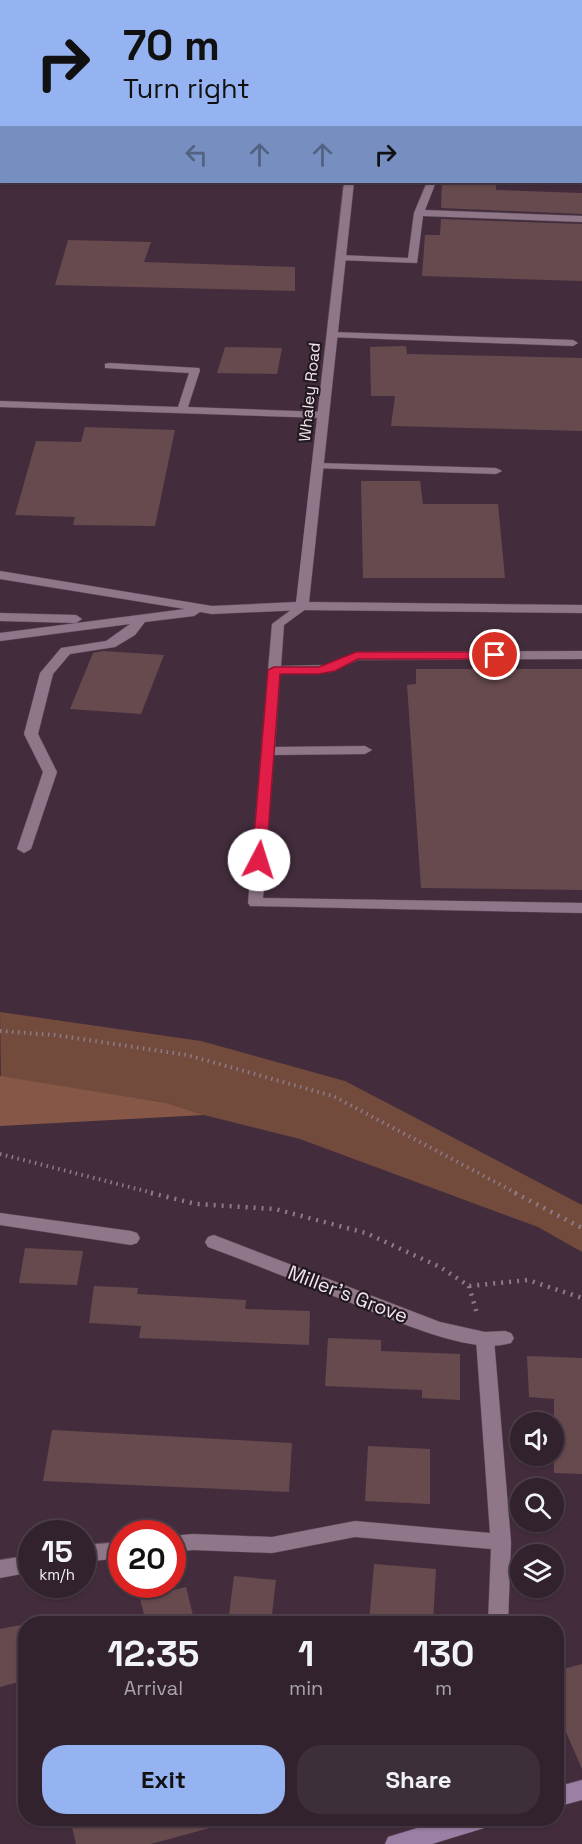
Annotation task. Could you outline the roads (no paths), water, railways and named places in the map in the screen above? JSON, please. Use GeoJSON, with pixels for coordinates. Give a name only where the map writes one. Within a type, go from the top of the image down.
{"type":"FeatureCollection","features":[{"type":"Feature","properties":{"kind":"main road"},"geometry":{"type":"LineString","coordinates":[[564,1795],[582,1790]]}},
{"type":"Feature","properties":{"kind":"main road"},"geometry":{"type":"LineString","coordinates":[[396,1844],[458,1826]]}},
{"type":"Feature","properties":{"kind":"street","name":"Whaley Road"},"geometry":{"type":"LineString","coordinates":[[302,606],[349,183]]}},
{"type":"Feature","properties":{"kind":"street"},"geometry":{"type":"LineString","coordinates":[[340,258],[413,261],[419,213],[432,183]]}},
{"type":"Feature","properties":{"kind":"street"},"geometry":{"type":"LineString","coordinates":[[419,213],[582,219]]}},
{"type":"Feature","properties":{"kind":"street"},"geometry":{"type":"LineString","coordinates":[[332,335],[573,343]]}},
{"type":"Feature","properties":{"kind":"street"},"geometry":{"type":"LineString","coordinates":[[109,366],[195,370],[182,410]]}},
{"type":"Feature","properties":{"kind":"street"},"geometry":{"type":"LineString","coordinates":[[0,404],[323,415]]}},
{"type":"Feature","properties":{"kind":"street"},"geometry":{"type":"LineString","coordinates":[[318,466],[496,471]]}},
{"type":"Feature","properties":{"kind":"street"},"geometry":{"type":"LineString","coordinates":[[0,575],[212,610]]}},
{"type":"Feature","properties":{"kind":"street"},"geometry":{"type":"LineString","coordinates":[[302,606],[278,624],[255,903],[582,908]]}},
{"type":"Feature","properties":{"kind":"street"},"geometry":{"type":"LineString","coordinates":[[0,637],[212,610],[302,606],[582,609]]}},
{"type":"Feature","properties":{"kind":"street"},"geometry":{"type":"LineString","coordinates":[[0,618],[121,621]]}},
{"type":"Feature","properties":{"kind":"street"},"geometry":{"type":"LineString","coordinates":[[24,849],[50,772],[31,734],[46,673],[66,651],[110,644],[130,632],[142,618]]}},
{"type":"Feature","properties":{"kind":"street"},"geometry":{"type":"LineString","coordinates":[[274,670],[331,668],[356,656],[582,655]]}},
{"type":"Feature","properties":{"kind":"street"},"geometry":{"type":"LineString","coordinates":[[268,751],[366,750]]}},
{"type":"Feature","properties":{"kind":"street"},"geometry":{"type":"LineString","coordinates":[[0,1219],[131,1238]]}},
{"type":"Feature","properties":{"kind":"street","name":"Miller's Grove"},"geometry":{"type":"LineString","coordinates":[[214,1242],[438,1329],[485,1339],[505,1338]]}},
{"type":"Feature","properties":{"kind":"street"},"geometry":{"type":"LineString","coordinates":[[485,1339],[501,1542],[498,1616]]}},
{"type":"Feature","properties":{"kind":"street"},"geometry":{"type":"LineString","coordinates":[[186,1543],[272,1545],[356,1528],[501,1542]]}},
{"type":"Feature","properties":{"kind":"street"},"geometry":{"type":"LineString","coordinates":[[0,1569],[18,1566]]}}]}
